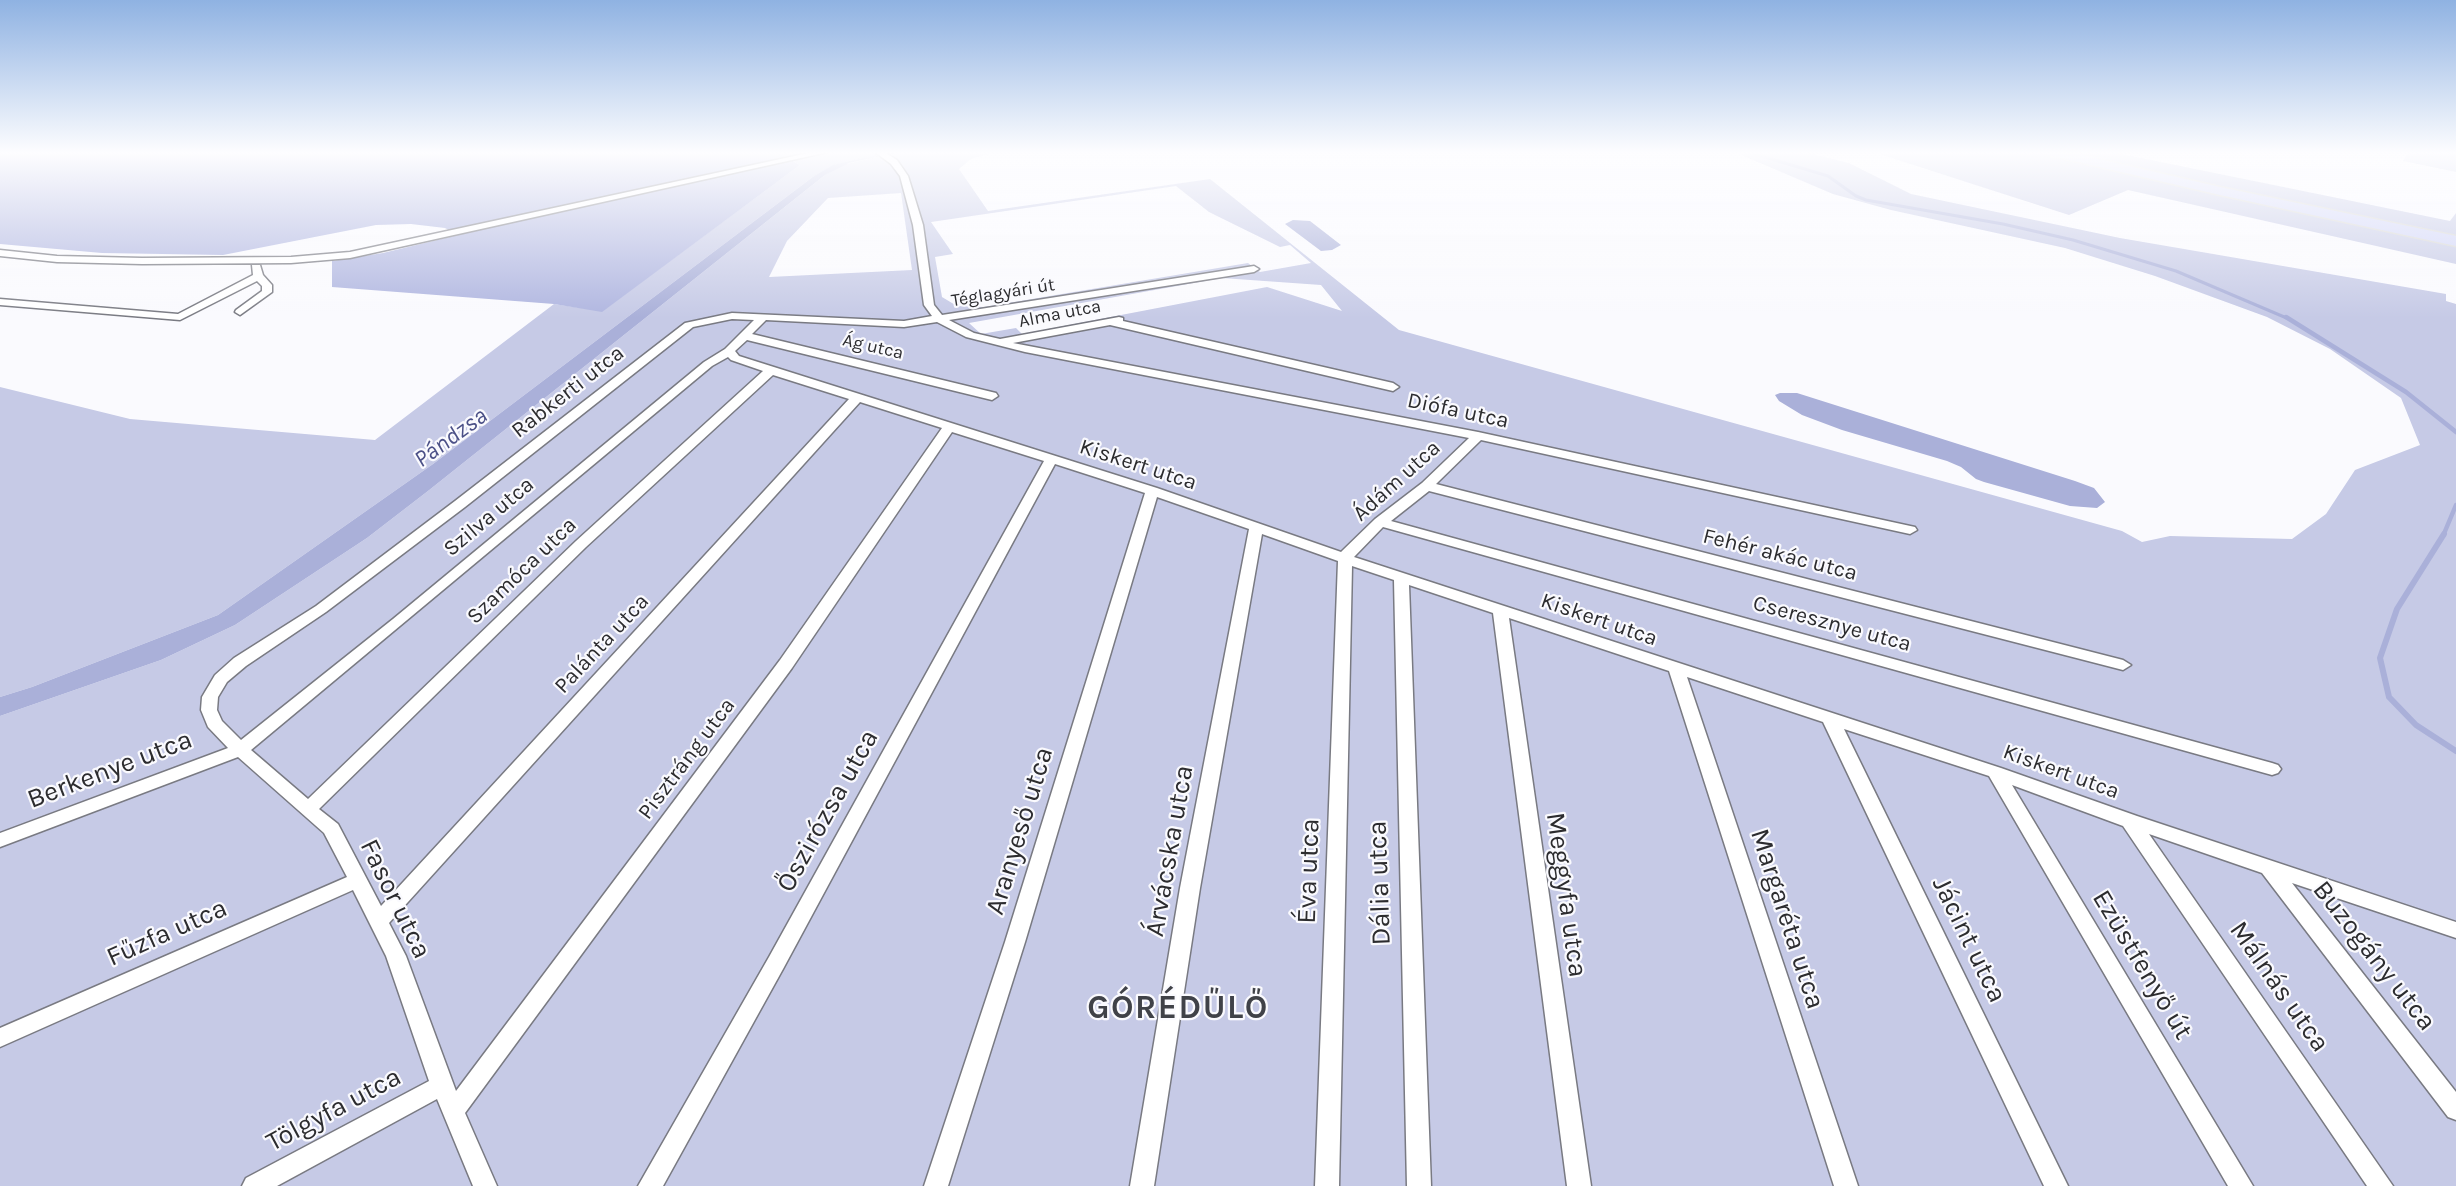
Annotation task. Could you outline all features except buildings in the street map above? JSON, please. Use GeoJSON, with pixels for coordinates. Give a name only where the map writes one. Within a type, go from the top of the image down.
{"type":"FeatureCollection","features":[{"type":"Feature","properties":{"kind":"main road"},"geometry":{"type":"LineString","coordinates":[[2297,207],[2456,241]]}},
{"type":"Feature","properties":{"kind":"main road"},"geometry":{"type":"LineString","coordinates":[[2329,207],[2456,235]]}},
{"type":"Feature","properties":{"kind":"street"},"geometry":{"type":"LineString","coordinates":[[0,254],[118,261],[318,259],[383,249],[572,207]]}},
{"type":"Feature","properties":{"kind":"street","name":"Téglagyári út"},"geometry":{"type":"LineString","coordinates":[[913,207],[918,225],[929,305],[939,319],[1254,269]]}},
{"type":"Feature","properties":{"kind":"street"},"geometry":{"type":"LineString","coordinates":[[240,312],[267,292],[267,285],[258,276],[255,261]]}},
{"type":"Feature","properties":{"kind":"street"},"geometry":{"type":"LineString","coordinates":[[0,302],[180,317],[258,276]]}},
{"type":"Feature","properties":{"kind":"street","name":"Rabkerti utca"},"geometry":{"type":"LineString","coordinates":[[221,679],[240,662],[321,609],[460,504],[689,325],[716,318],[764,316],[886,324],[939,319]]}},
{"type":"Feature","properties":{"kind":"street","name":"Szilva utca"},"geometry":{"type":"LineString","coordinates":[[240,750],[708,364],[729,351],[764,316]]}},
{"type":"Feature","properties":{"kind":"street","name":"Alma utca"},"geometry":{"type":"LineString","coordinates":[[996,343],[1130,318]]}},
{"type":"Feature","properties":{"kind":"street"},"geometry":{"type":"LineString","coordinates":[[939,319],[970,335],[996,343]]}},
{"type":"Feature","properties":{"kind":"street"},"geometry":{"type":"LineString","coordinates":[[1112,322],[1393,387]]}},
{"type":"Feature","properties":{"kind":"street","name":"Ág utca"},"geometry":{"type":"LineString","coordinates":[[745,336],[992,396]]}},
{"type":"Feature","properties":{"kind":"street","name":"Diófa utca"},"geometry":{"type":"LineString","coordinates":[[996,343],[1478,436],[1910,530]]}},
{"type":"Feature","properties":{"kind":"street","name":"Kiskert utca"},"geometry":{"type":"LineString","coordinates":[[729,351],[735,358],[1152,491],[1401,578],[1995,772],[2130,821],[2456,930]]}},
{"type":"Feature","properties":{"kind":"street","name":"Szamóca utca"},"geometry":{"type":"LineString","coordinates":[[308,808],[582,544],[771,370]]}},
{"type":"Feature","properties":{"kind":"street","name":"Palánta utca"},"geometry":{"type":"LineString","coordinates":[[379,921],[858,397]]}},
{"type":"Feature","properties":{"kind":"street","name":"Pisztráng utca"},"geometry":{"type":"LineString","coordinates":[[453,1112],[786,664],[949,427]]}},
{"type":"Feature","properties":{"kind":"street","name":"Ádám utca"},"geometry":{"type":"LineString","coordinates":[[1345,557],[1380,522],[1427,486],[1478,436]]}},
{"type":"Feature","properties":{"kind":"street","name":"Őszirózsa utca"},"geometry":{"type":"LineString","coordinates":[[650,1186],[776,963],[1050,460]]}},
{"type":"Feature","properties":{"kind":"street","name":"Fehér akác utca"},"geometry":{"type":"LineString","coordinates":[[1427,486],[2123,665]]}},
{"type":"Feature","properties":{"kind":"street","name":"Aranyeső utca"},"geometry":{"type":"LineString","coordinates":[[936,1186],[1015,942],[1152,491]]}},
{"type":"Feature","properties":{"kind":"street","name":"Cseresznye utca"},"geometry":{"type":"LineString","coordinates":[[1380,522],[2272,769]]}},
{"type":"Feature","properties":{"kind":"street","name":"Árvácska utca"},"geometry":{"type":"LineString","coordinates":[[1143,1186],[1190,888],[1256,527]]}},
{"type":"Feature","properties":{"kind":"street","name":"Éva utca"},"geometry":{"type":"LineString","coordinates":[[1327,1186],[1345,557]]}},
{"type":"Feature","properties":{"kind":"street","name":"Dália utca"},"geometry":{"type":"LineString","coordinates":[[1401,578],[1419,1186]]}},
{"type":"Feature","properties":{"kind":"street","name":"Meggyfa utca"},"geometry":{"type":"LineString","coordinates":[[1500,610],[1580,1186]]}},
{"type":"Feature","properties":{"kind":"street","name":"Margaréta utca"},"geometry":{"type":"LineString","coordinates":[[1677,670],[1846,1186]]}},
{"type":"Feature","properties":{"kind":"street","name":"Fasor utca"},"geometry":{"type":"LineString","coordinates":[[221,679],[210,697],[209,710],[214,723],[240,750],[331,829],[358,880],[396,956],[442,1085],[485,1186]]}},
{"type":"Feature","properties":{"kind":"street","name":"Jácint utca"},"geometry":{"type":"LineString","coordinates":[[1830,718],[2056,1186]]}},
{"type":"Feature","properties":{"kind":"street","name":"Berkenye utca"},"geometry":{"type":"LineString","coordinates":[[0,840],[240,750]]}},
{"type":"Feature","properties":{"kind":"street","name":"Ezüstfenyő út"},"geometry":{"type":"LineString","coordinates":[[1995,772],[2241,1186]]}},
{"type":"Feature","properties":{"kind":"street","name":"Málnás utca"},"geometry":{"type":"LineString","coordinates":[[2130,821],[2381,1186]]}},
{"type":"Feature","properties":{"kind":"street","name":"Buzogány utca"},"geometry":{"type":"LineString","coordinates":[[2268,866],[2456,1110]]}},
{"type":"Feature","properties":{"kind":"street","name":"Fűzfa utca"},"geometry":{"type":"LineString","coordinates":[[0,1038],[358,880]]}},
{"type":"Feature","properties":{"kind":"street","name":"Tölgyfa utca"},"geometry":{"type":"LineString","coordinates":[[254,1186],[442,1085]]}},
{"type":"Feature","properties":{"kind":"shaded area"},"geometry":{"type":"Polygon","coordinates":[[[0,207],[743,207],[602,312],[554,304],[332,287],[332,261],[383,253],[458,235],[445,228],[411,224],[376,225],[223,255],[102,253],[0,244],[0,207]]]}},
{"type":"Feature","properties":{"kind":"shaded area"},"geometry":{"type":"Polygon","coordinates":[[[743,207],[773,207],[433,464],[218,615],[32,687],[0,697],[0,387],[130,419],[375,440],[554,304],[602,311],[743,207]]]}},
{"type":"Feature","properties":{"kind":"shaded area"},"geometry":{"type":"Polygon","coordinates":[[[773,207],[784,207],[367,538],[235,625],[161,660],[0,716],[0,697],[32,687],[218,615],[433,464],[773,207]]]}},
{"type":"Feature","properties":{"kind":"shaded area"},"geometry":{"type":"Polygon","coordinates":[[[784,207],[819,207],[787,241],[769,277],[912,270],[903,207],[985,207],[988,211],[1031,207],[931,222],[953,254],[935,257],[942,297],[957,306],[984,307],[1248,263],[1260,272],[1311,263],[1290,245],[1280,247],[1203,207],[1245,207],[1399,330],[2122,531],[2142,542],[2170,536],[2292,539],[2326,514],[2355,470],[2420,445],[2401,398],[2330,349],[2267,317],[2155,276],[2065,248],[1881,207],[1974,207],[2120,238],[2446,294],[2446,301],[2456,304],[2456,1186],[0,1186],[0,716],[161,660],[235,625],[367,538],[784,207]],[[1222,278],[969,323],[981,334],[1016,328],[1022,334],[1267,287],[1342,311],[1321,285],[1222,278]]]}},
{"type":"Feature","properties":{"kind":"shaded area"},"geometry":{"type":"Polygon","coordinates":[[[2045,207],[2087,207],[2069,215],[2045,207]]]}},
{"type":"Feature","properties":{"kind":"shaded area"},"geometry":{"type":"Polygon","coordinates":[[[2205,207],[2383,207],[2450,221],[2456,213],[2456,264],[2205,207]]]}},
{"type":"Feature","properties":{"kind":"shaded area"},"geometry":{"type":"Polygon","coordinates":[[[1293,220],[1310,221],[1341,245],[1332,250],[1321,251],[1285,224],[1293,220]]]}},
{"type":"Feature","properties":{"kind":"shaded area"},"geometry":{"type":"Polygon","coordinates":[[[1797,393],[2075,481],[2094,488],[2105,502],[2097,508],[2070,506],[1984,482],[1947,461],[1842,430],[1802,415],[1779,401],[1775,395],[1797,393]]]}},
{"type":"Feature","properties":{"kind":"waterway"},"geometry":{"type":"LineString","coordinates":[[1908,207],[2003,224],[2073,240],[2176,271],[2289,319]]}},
{"type":"Feature","properties":{"kind":"waterway"},"geometry":{"type":"LineString","coordinates":[[2286,317],[2406,392],[2456,432]]}},
{"type":"Feature","properties":{"kind":"waterway"},"geometry":{"type":"LineString","coordinates":[[2444,535],[2456,505]]}},
{"type":"Feature","properties":{"kind":"waterway"},"geometry":{"type":"LineString","coordinates":[[2444,535],[2397,609],[2380,658],[2389,697],[2416,725],[2456,751]]}},
{"type":"Feature","properties":{"kind":"district","name":"GÓRÉDŰLŐ"},"geometry":{"type":"Point","coordinates":[1178,1009]}},
{"type":"Feature","properties":{"kind":"water label","name":"Pándzsa"},"geometry":{"type":"Point","coordinates":[451,438]}}]}
